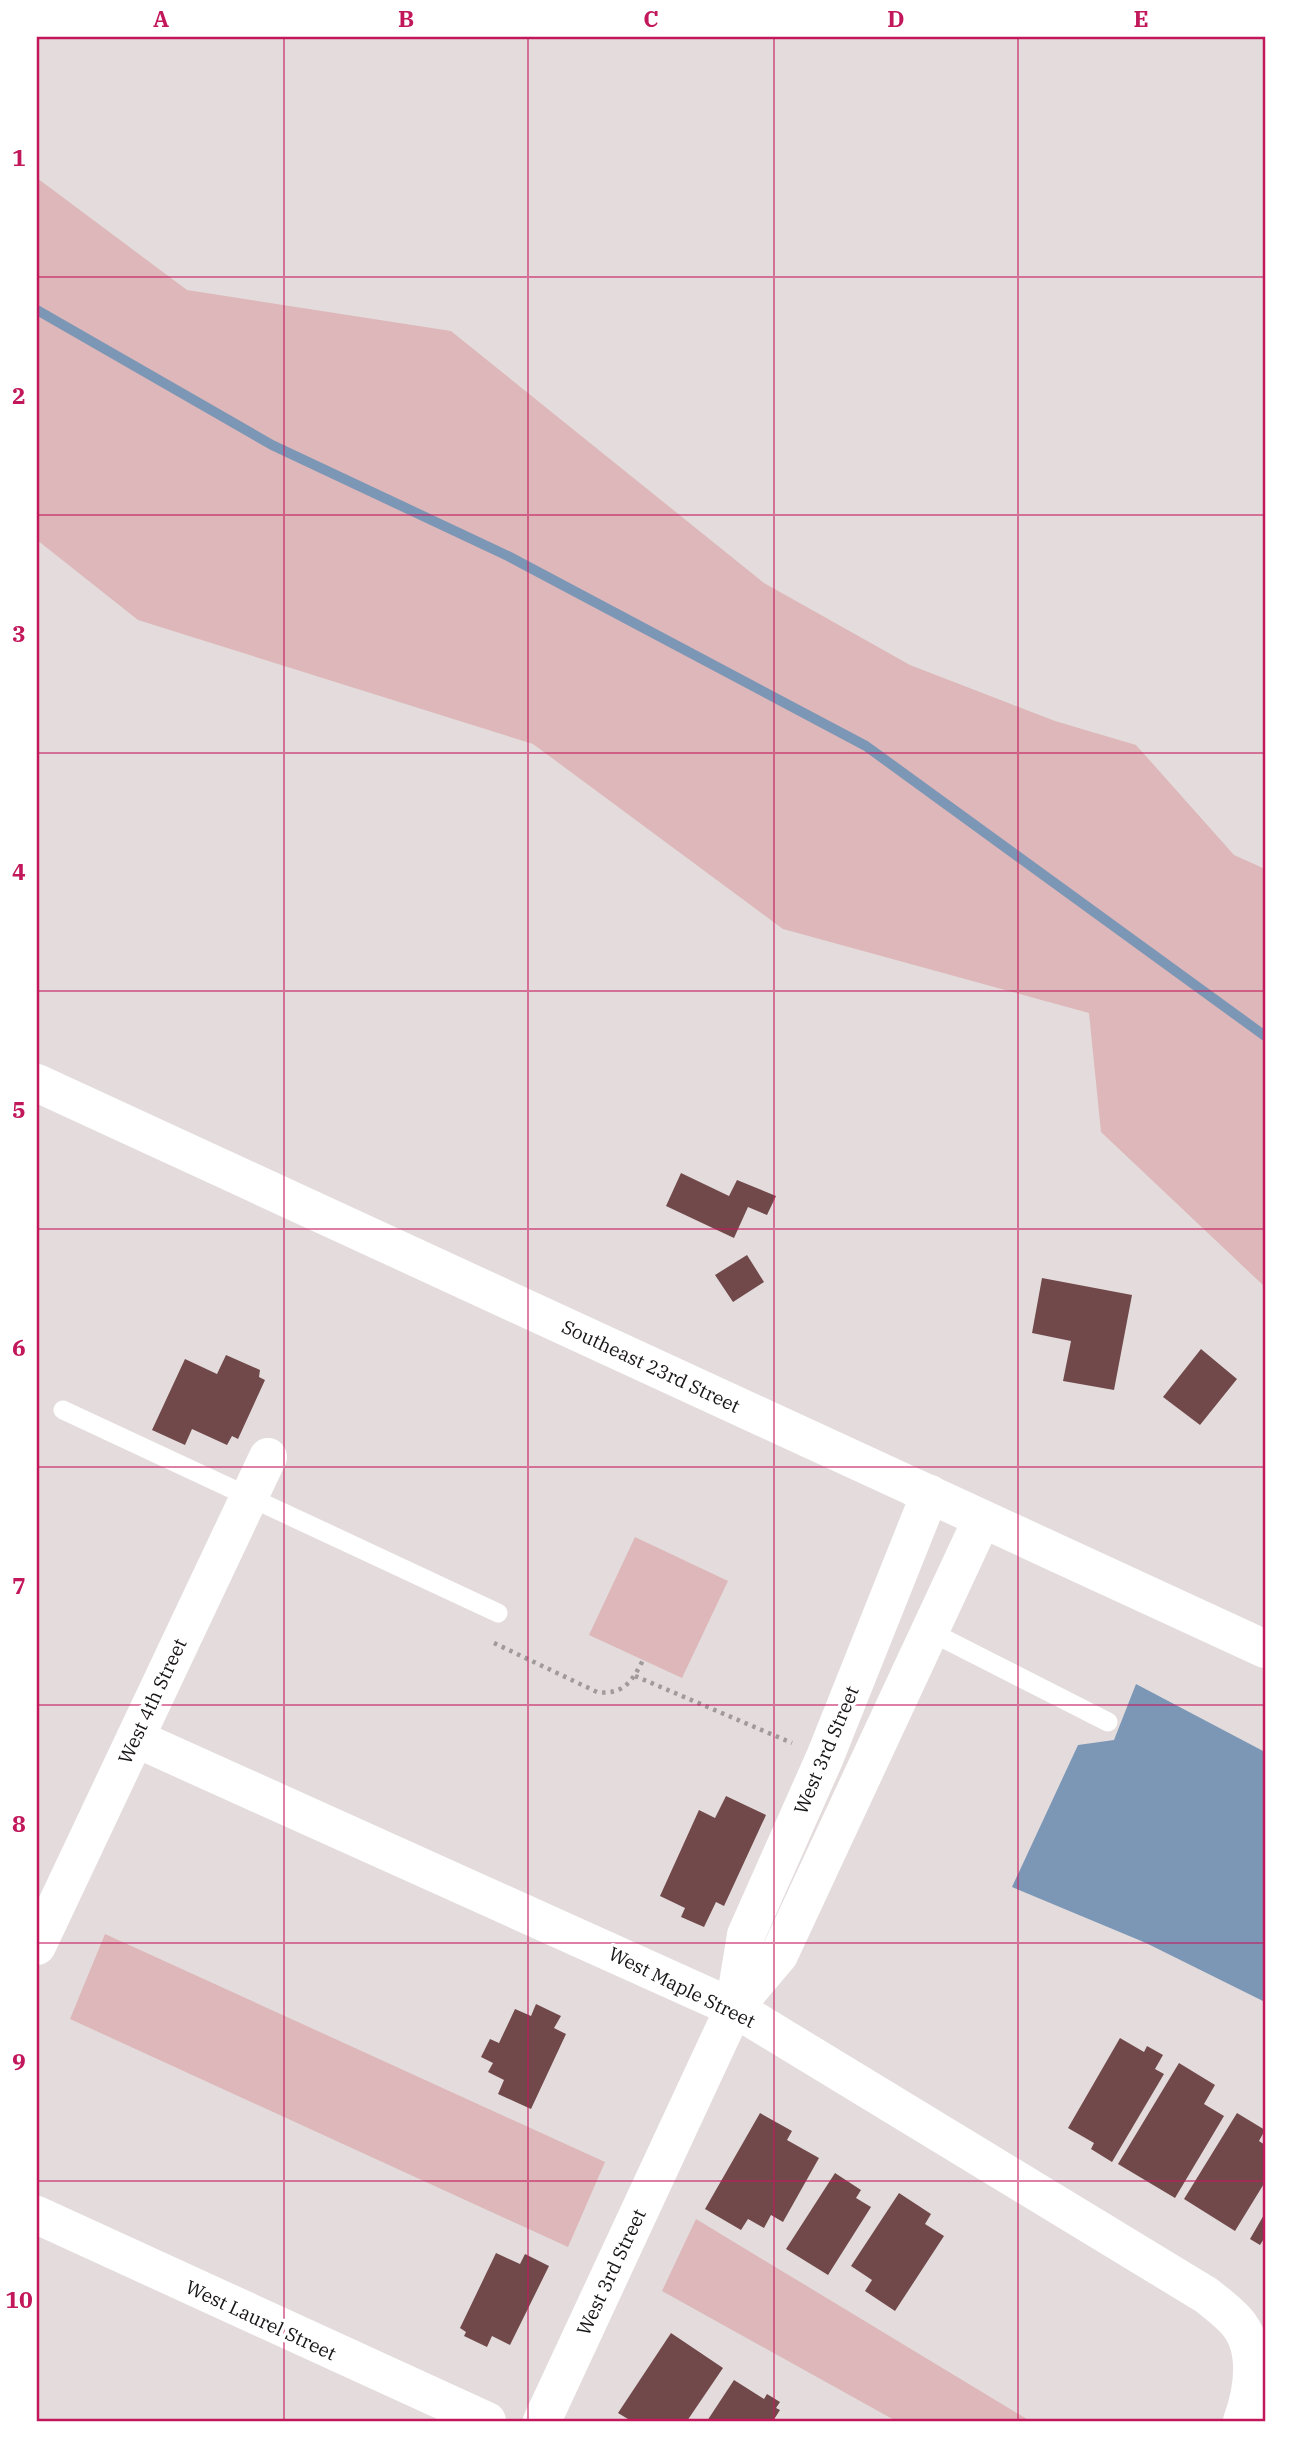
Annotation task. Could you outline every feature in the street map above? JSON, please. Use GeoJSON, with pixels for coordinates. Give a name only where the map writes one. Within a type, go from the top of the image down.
{"type":"FeatureCollection","features":[{"type":"Feature","properties":{"kind":"street","name":"Southeast 23rd Street"},"geometry":{"type":"LineString","coordinates":[[37,1083],[1265,1649]]}},
{"type":"Feature","properties":{"kind":"street","name":"West 4th Street"},"geometry":{"type":"LineString","coordinates":[[37,1946],[268,1457]]}},
{"type":"Feature","properties":{"kind":"street","name":"West 3rd Street"},"geometry":{"type":"LineString","coordinates":[[734,2008],[746,1935],[825,1756],[930,1494]]}},
{"type":"Feature","properties":{"kind":"street","name":"West 3rd Street"},"geometry":{"type":"LineString","coordinates":[[542,2421],[734,2008],[779,1955],[982,1519]]}},
{"type":"Feature","properties":{"kind":"street","name":"West Maple Street"},"geometry":{"type":"LineString","coordinates":[[135,1738],[734,2008],[1206,2295],[1238,2322],[1251,2355],[1253,2390],[1242,2421]]}},
{"type":"Feature","properties":{"kind":"street","name":"West Laurel Street"},"geometry":{"type":"LineString","coordinates":[[37,2216],[487,2421]]}},
{"type":"Feature","properties":{"kind":"lane"},"geometry":{"type":"LineString","coordinates":[[62,1410],[498,1613]]}},
{"type":"Feature","properties":{"kind":"lane"},"geometry":{"type":"LineString","coordinates":[[929,1631],[1108,1723]]}},
{"type":"Feature","properties":{"kind":"path"},"geometry":{"type":"LineString","coordinates":[[635,1676],[825,1756]]}},
{"type":"Feature","properties":{"kind":"shaded area"},"geometry":{"type":"Polygon","coordinates":[[[37,178],[187,290],[451,331],[764,583],[910,665],[1055,721],[1136,745],[1234,855],[1265,869],[1265,1287],[1101,1132],[1089,1013],[783,929],[533,744],[138,620],[37,540],[37,178]]]}},
{"type":"Feature","properties":{"kind":"shaded area"},"geometry":{"type":"Polygon","coordinates":[[[635,1537],[728,1581],[682,1678],[589,1635],[635,1537]]]}},
{"type":"Feature","properties":{"kind":"shaded area"},"geometry":{"type":"Polygon","coordinates":[[[105,1934],[605,2162],[568,2247],[70,2019],[105,1934]]]}},
{"type":"Feature","properties":{"kind":"shaded area"},"geometry":{"type":"Polygon","coordinates":[[[696,2219],[1030,2421],[896,2421],[662,2291],[696,2219]]]}},
{"type":"Feature","properties":{"kind":"water"},"geometry":{"type":"Polygon","coordinates":[[[1136,1684],[1265,1752],[1265,2002],[1146,1943],[1012,1887],[1078,1745],[1114,1740],[1136,1684]]]}},
{"type":"Feature","properties":{"kind":"building"},"geometry":{"type":"Polygon","coordinates":[[[681,1173],[729,1196],[737,1180],[776,1196],[767,1215],[748,1207],[734,1238],[666,1206],[681,1173]]]}},
{"type":"Feature","properties":{"kind":"building"},"geometry":{"type":"Polygon","coordinates":[[[747,1255],[764,1282],[733,1302],[715,1275],[747,1255]]]}},
{"type":"Feature","properties":{"kind":"building"},"geometry":{"type":"Polygon","coordinates":[[[1042,1278],[1132,1295],[1114,1390],[1063,1381],[1071,1341],[1032,1333],[1042,1278]]]}},
{"type":"Feature","properties":{"kind":"building"},"geometry":{"type":"Polygon","coordinates":[[[1201,1349],[1237,1379],[1200,1425],[1163,1397],[1201,1349]]]}},
{"type":"Feature","properties":{"kind":"building"},"geometry":{"type":"Polygon","coordinates":[[[226,1355],[260,1370],[259,1377],[265,1380],[238,1439],[232,1436],[227,1445],[192,1429],[185,1445],[152,1430],[185,1359],[217,1374],[226,1355]]]}},
{"type":"Feature","properties":{"kind":"building"},"geometry":{"type":"Polygon","coordinates":[[[726,1796],[766,1815],[724,1906],[716,1902],[704,1927],[681,1917],[685,1908],[660,1896],[699,1810],[715,1818],[726,1796]]]}},
{"type":"Feature","properties":{"kind":"building"},"geometry":{"type":"Polygon","coordinates":[[[536,2004],[561,2016],[554,2028],[566,2034],[531,2109],[498,2094],[504,2080],[488,2072],[493,2063],[481,2057],[490,2039],[499,2043],[515,2009],[531,2016],[536,2004]]]}},
{"type":"Feature","properties":{"kind":"building"},"geometry":{"type":"Polygon","coordinates":[[[1120,2038],[1144,2052],[1147,2046],[1163,2055],[1155,2069],[1164,2074],[1112,2162],[1091,2149],[1094,2143],[1068,2128],[1120,2038]]]}},
{"type":"Feature","properties":{"kind":"building"},"geometry":{"type":"Polygon","coordinates":[[[1179,2063],[1215,2085],[1204,2104],[1224,2116],[1175,2198],[1118,2164],[1179,2063]]]}},
{"type":"Feature","properties":{"kind":"building"},"geometry":{"type":"Polygon","coordinates":[[[760,2113],[792,2131],[787,2140],[819,2158],[783,2222],[771,2215],[764,2228],[748,2219],[741,2230],[705,2209],[760,2113]]]}},
{"type":"Feature","properties":{"kind":"building"},"geometry":{"type":"Polygon","coordinates":[[[1237,2113],[1265,2130],[1259,2141],[1265,2145],[1265,2182],[1235,2231],[1184,2199],[1237,2113]]]}},
{"type":"Feature","properties":{"kind":"building"},"geometry":{"type":"Polygon","coordinates":[[[835,2173],[861,2190],[856,2198],[871,2207],[828,2275],[786,2249],[835,2173]]]}},
{"type":"Feature","properties":{"kind":"building"},"geometry":{"type":"Polygon","coordinates":[[[899,2193],[931,2214],[925,2224],[944,2236],[895,2311],[865,2291],[872,2280],[851,2266],[899,2193]]]}},
{"type":"Feature","properties":{"kind":"building"},"geometry":{"type":"Polygon","coordinates":[[[1265,2213],[1265,2237],[1260,2245],[1250,2239],[1265,2213]]]}},
{"type":"Feature","properties":{"kind":"building"},"geometry":{"type":"Polygon","coordinates":[[[496,2253],[520,2264],[525,2254],[549,2266],[510,2345],[492,2336],[487,2347],[464,2336],[466,2332],[460,2328],[496,2253]]]}},
{"type":"Feature","properties":{"kind":"building"},"geometry":{"type":"Polygon","coordinates":[[[671,2333],[723,2368],[687,2421],[626,2421],[628,2419],[618,2413],[671,2333]]]}},
{"type":"Feature","properties":{"kind":"building"},"geometry":{"type":"Polygon","coordinates":[[[734,2380],[764,2399],[767,2394],[780,2402],[776,2408],[780,2410],[773,2421],[707,2421],[734,2380]]]}},
{"type":"Feature","properties":{"kind":"waterway"},"geometry":{"type":"LineString","coordinates":[[37,310],[272,445],[508,556],[866,746],[1265,1036]]}}]}
